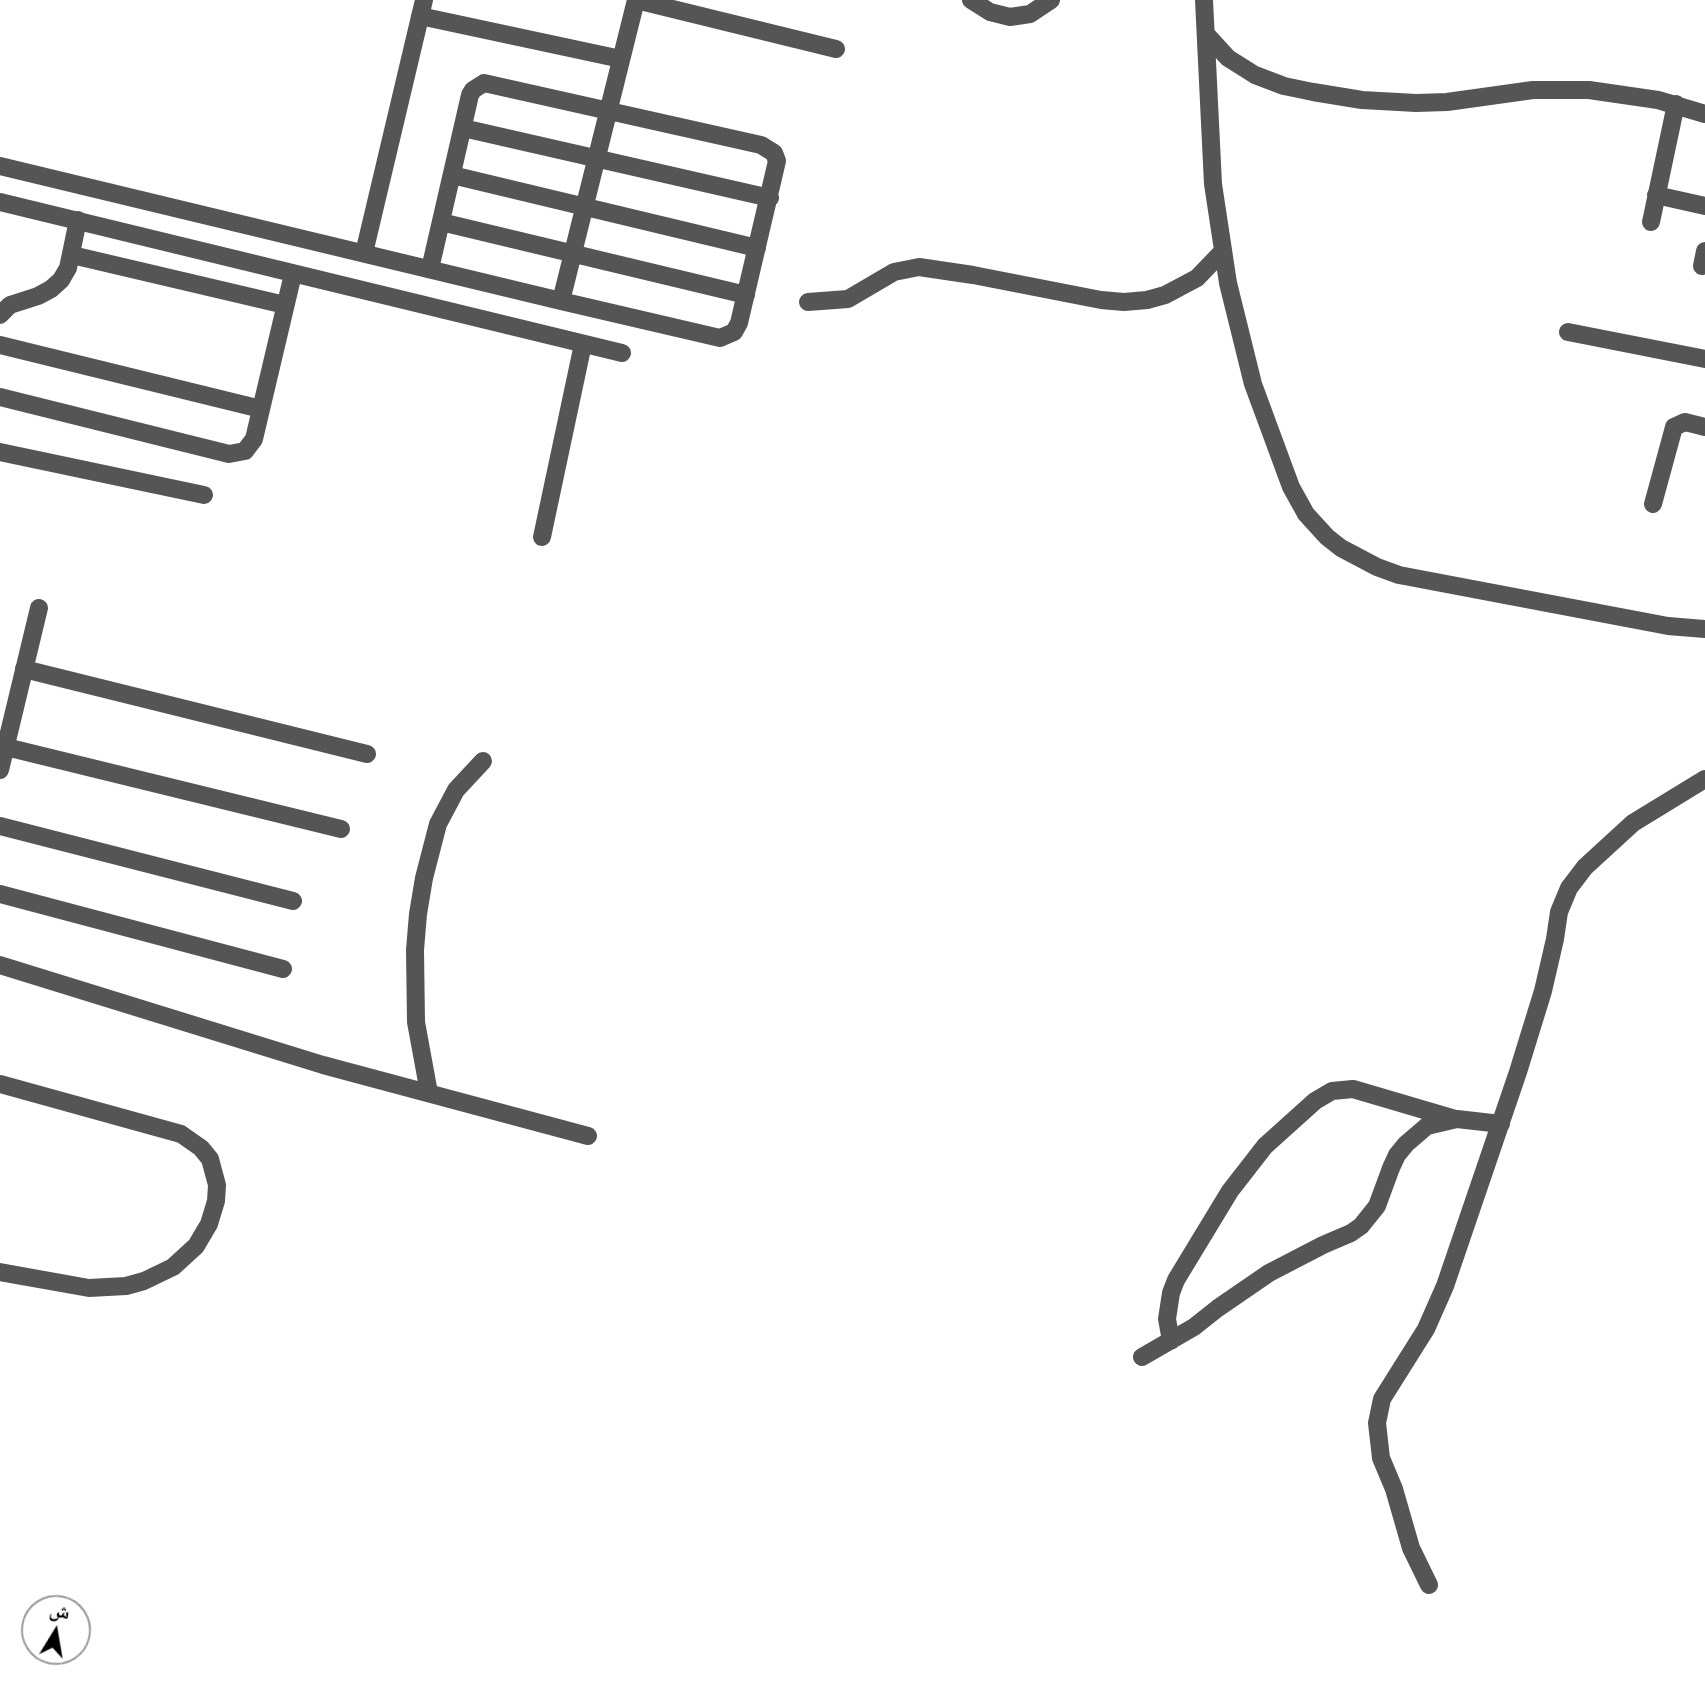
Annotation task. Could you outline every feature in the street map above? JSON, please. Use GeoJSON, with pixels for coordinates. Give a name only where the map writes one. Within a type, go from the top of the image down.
{"type":"FeatureCollection","features":[{"type":"Feature","properties":{"kind":"street"},"geometry":{"type":"LineString","coordinates":[[561,302],[636,0],[836,49]]}},
{"type":"Feature","properties":{"kind":"street"},"geometry":{"type":"LineString","coordinates":[[971,0],[990,12],[1010,17],[1030,14],[1051,0]]}},
{"type":"Feature","properties":{"kind":"street"},"geometry":{"type":"LineString","coordinates":[[1204,0],[1213,184],[1222,252],[1236,321],[1253,384],[1285,472],[1306,514],[1326,537],[1356,557],[1399,575],[1668,626],[1705,629]]}},
{"type":"Feature","properties":{"kind":"street"},"geometry":{"type":"LineString","coordinates":[[363,253],[422,8],[621,59]]}},
{"type":"Feature","properties":{"kind":"street"},"geometry":{"type":"LineString","coordinates":[[1206,34],[1234,62],[1269,81],[1306,91],[1362,100],[1447,102],[1506,92],[1561,89],[1612,93],[1676,104],[1705,114]]}},
{"type":"Feature","properties":{"kind":"street"},"geometry":{"type":"LineString","coordinates":[[0,166],[561,302],[720,338],[730,335],[737,328],[777,161],[769,148],[484,83],[470,95],[430,269]]}},
{"type":"Feature","properties":{"kind":"street"},"geometry":{"type":"LineString","coordinates":[[1651,222],[1676,104]]}},
{"type":"Feature","properties":{"kind":"street"},"geometry":{"type":"LineString","coordinates":[[463,128],[770,198]]}},
{"type":"Feature","properties":{"kind":"street"},"geometry":{"type":"LineString","coordinates":[[452,175],[757,248]]}},
{"type":"Feature","properties":{"kind":"street"},"geometry":{"type":"LineString","coordinates":[[1656,195],[1705,205]]}},
{"type":"Feature","properties":{"kind":"street"},"geometry":{"type":"LineString","coordinates":[[0,202],[622,353]]}},
{"type":"Feature","properties":{"kind":"street"},"geometry":{"type":"LineString","coordinates":[[0,315],[10,305],[38,296],[61,280],[72,255],[78,220]]}},
{"type":"Feature","properties":{"kind":"street"},"geometry":{"type":"LineString","coordinates":[[441,222],[746,295]]}},
{"type":"Feature","properties":{"kind":"street"},"geometry":{"type":"LineString","coordinates":[[808,302],[848,299],[894,272],[919,267],[1101,300],[1147,300],[1182,287],[1197,278],[1222,252]]}},
{"type":"Feature","properties":{"kind":"street"},"geometry":{"type":"LineString","coordinates":[[72,255],[285,306]]}},
{"type":"Feature","properties":{"kind":"street"},"geometry":{"type":"LineString","coordinates":[[0,397],[229,454],[245,451],[251,446],[293,274]]}},
{"type":"Feature","properties":{"kind":"street"},"geometry":{"type":"LineString","coordinates":[[1568,332],[1705,359]]}},
{"type":"Feature","properties":{"kind":"street"},"geometry":{"type":"LineString","coordinates":[[542,537],[583,344]]}},
{"type":"Feature","properties":{"kind":"street"},"geometry":{"type":"LineString","coordinates":[[0,345],[261,408]]}},
{"type":"Feature","properties":{"kind":"street"},"geometry":{"type":"LineString","coordinates":[[1653,504],[1674,427],[1685,422],[1705,427]]}},
{"type":"Feature","properties":{"kind":"street"},"geometry":{"type":"LineString","coordinates":[[0,452],[204,495]]}},
{"type":"Feature","properties":{"kind":"street"},"geometry":{"type":"LineString","coordinates":[[0,770],[5,735],[39,608]]}},
{"type":"Feature","properties":{"kind":"street"},"geometry":{"type":"LineString","coordinates":[[24,669],[367,754]]}},
{"type":"Feature","properties":{"kind":"street"},"geometry":{"type":"LineString","coordinates":[[5,735],[341,829]]}},
{"type":"Feature","properties":{"kind":"street"},"geometry":{"type":"LineString","coordinates":[[429,1093],[421,1058],[414,986],[420,902],[432,843],[442,815],[456,790],[483,761]]}},
{"type":"Feature","properties":{"kind":"street"},"geometry":{"type":"LineString","coordinates":[[1429,1585],[1412,1548],[1394,1489],[1381,1458],[1377,1435],[1382,1399],[1413,1352],[1436,1308],[1501,1124],[1543,991],[1559,912],[1569,888],[1585,867],[1633,823],[1705,779]]}},
{"type":"Feature","properties":{"kind":"street"},"geometry":{"type":"LineString","coordinates":[[0,826],[293,901]]}},
{"type":"Feature","properties":{"kind":"street"},"geometry":{"type":"LineString","coordinates":[[0,894],[283,969]]}},
{"type":"Feature","properties":{"kind":"street"},"geometry":{"type":"LineString","coordinates":[[0,965],[323,1065],[589,1136]]}},
{"type":"Feature","properties":{"kind":"street"},"geometry":{"type":"LineString","coordinates":[[0,1084],[192,1140],[210,1159],[217,1185],[216,1201],[209,1224],[196,1246],[173,1267],[144,1281],[89,1289],[0,1272]]}},
{"type":"Feature","properties":{"kind":"street"},"geometry":{"type":"LineString","coordinates":[[1171,1340],[1167,1319],[1176,1280],[1230,1191],[1265,1146],[1315,1101],[1332,1091],[1353,1089],[1457,1119],[1501,1124]]}},
{"type":"Feature","properties":{"kind":"street"},"geometry":{"type":"LineString","coordinates":[[1142,1357],[1194,1327],[1269,1273],[1361,1226],[1377,1206],[1391,1168],[1406,1144],[1427,1126],[1457,1119]]}}]}
